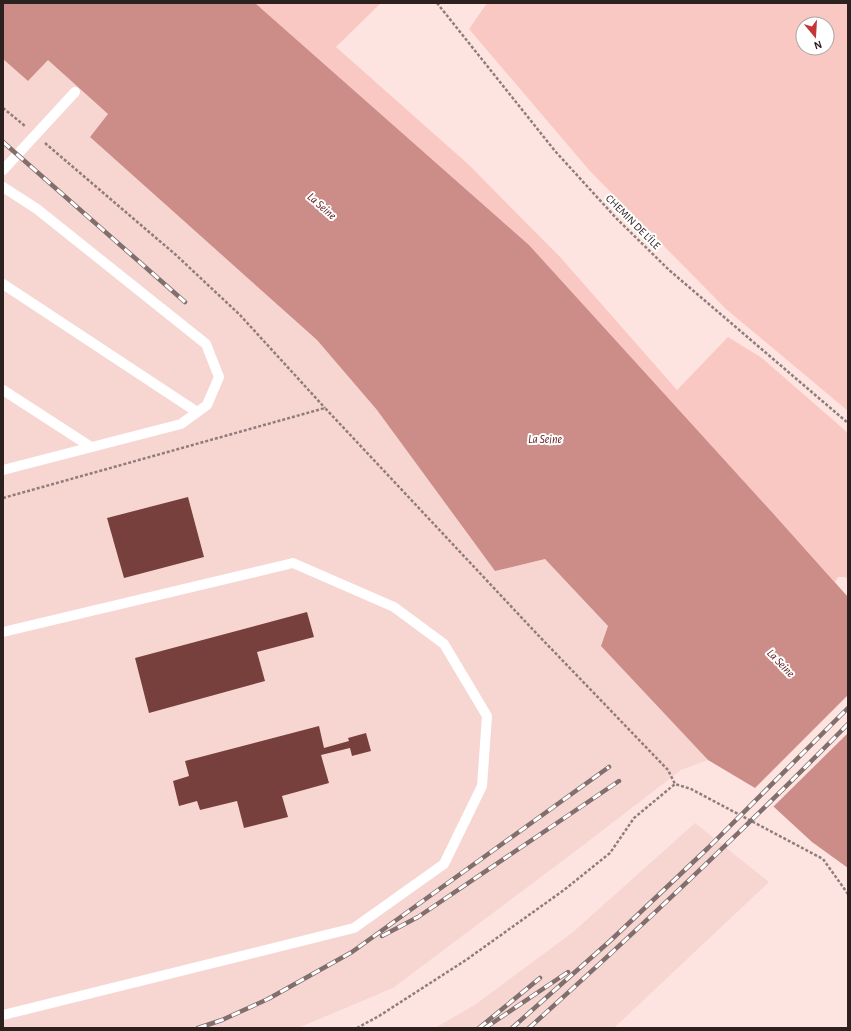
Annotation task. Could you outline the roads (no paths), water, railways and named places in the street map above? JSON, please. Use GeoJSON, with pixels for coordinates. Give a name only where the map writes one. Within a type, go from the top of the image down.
{"type":"FeatureCollection","features":[{"type":"Feature","properties":{"kind":"lane"},"geometry":{"type":"LineString","coordinates":[[3,170],[76,92]]}},
{"type":"Feature","properties":{"kind":"lane"},"geometry":{"type":"LineString","coordinates":[[3,187],[37,209],[206,344],[218,377],[207,405],[182,424],[3,470]]}},
{"type":"Feature","properties":{"kind":"lane"},"geometry":{"type":"LineString","coordinates":[[3,284],[197,412]]}},
{"type":"Feature","properties":{"kind":"lane"},"geometry":{"type":"LineString","coordinates":[[3,390],[91,447]]}},
{"type":"Feature","properties":{"kind":"lane"},"geometry":{"type":"LineString","coordinates":[[3,632],[293,563],[394,607],[444,644],[487,716],[482,786],[444,864],[354,928],[3,1015]]}},
{"type":"Feature","properties":{"kind":"water","name":"La Seine"},"geometry":{"type":"Polygon","coordinates":[[[3,3],[255,3],[529,245],[848,597],[848,868],[812,842],[755,788],[708,760],[601,646],[608,626],[545,559],[495,571],[377,410],[317,340],[90,137],[108,114],[48,60],[28,81],[3,59],[3,3]]]}},
{"type":"Feature","properties":{"kind":"railway"},"geometry":{"type":"LineString","coordinates":[[3,142],[185,302]]}},
{"type":"Feature","properties":{"kind":"railway"},"geometry":{"type":"LineString","coordinates":[[512,1028],[610,941],[708,848],[848,708]]}},
{"type":"Feature","properties":{"kind":"railway"},"geometry":{"type":"LineString","coordinates":[[529,1028],[691,879],[848,724]]}},
{"type":"Feature","properties":{"kind":"railway"},"geometry":{"type":"LineString","coordinates":[[198,1028],[222,1020],[268,999],[352,952],[609,767]]}},
{"type":"Feature","properties":{"kind":"railway"},"geometry":{"type":"LineString","coordinates":[[382,936],[418,917],[619,781]]}},
{"type":"Feature","properties":{"kind":"railway"},"geometry":{"type":"LineString","coordinates":[[485,1028],[568,972]]}},
{"type":"Feature","properties":{"kind":"railway"},"geometry":{"type":"LineString","coordinates":[[479,1028],[540,978]]}}]}
